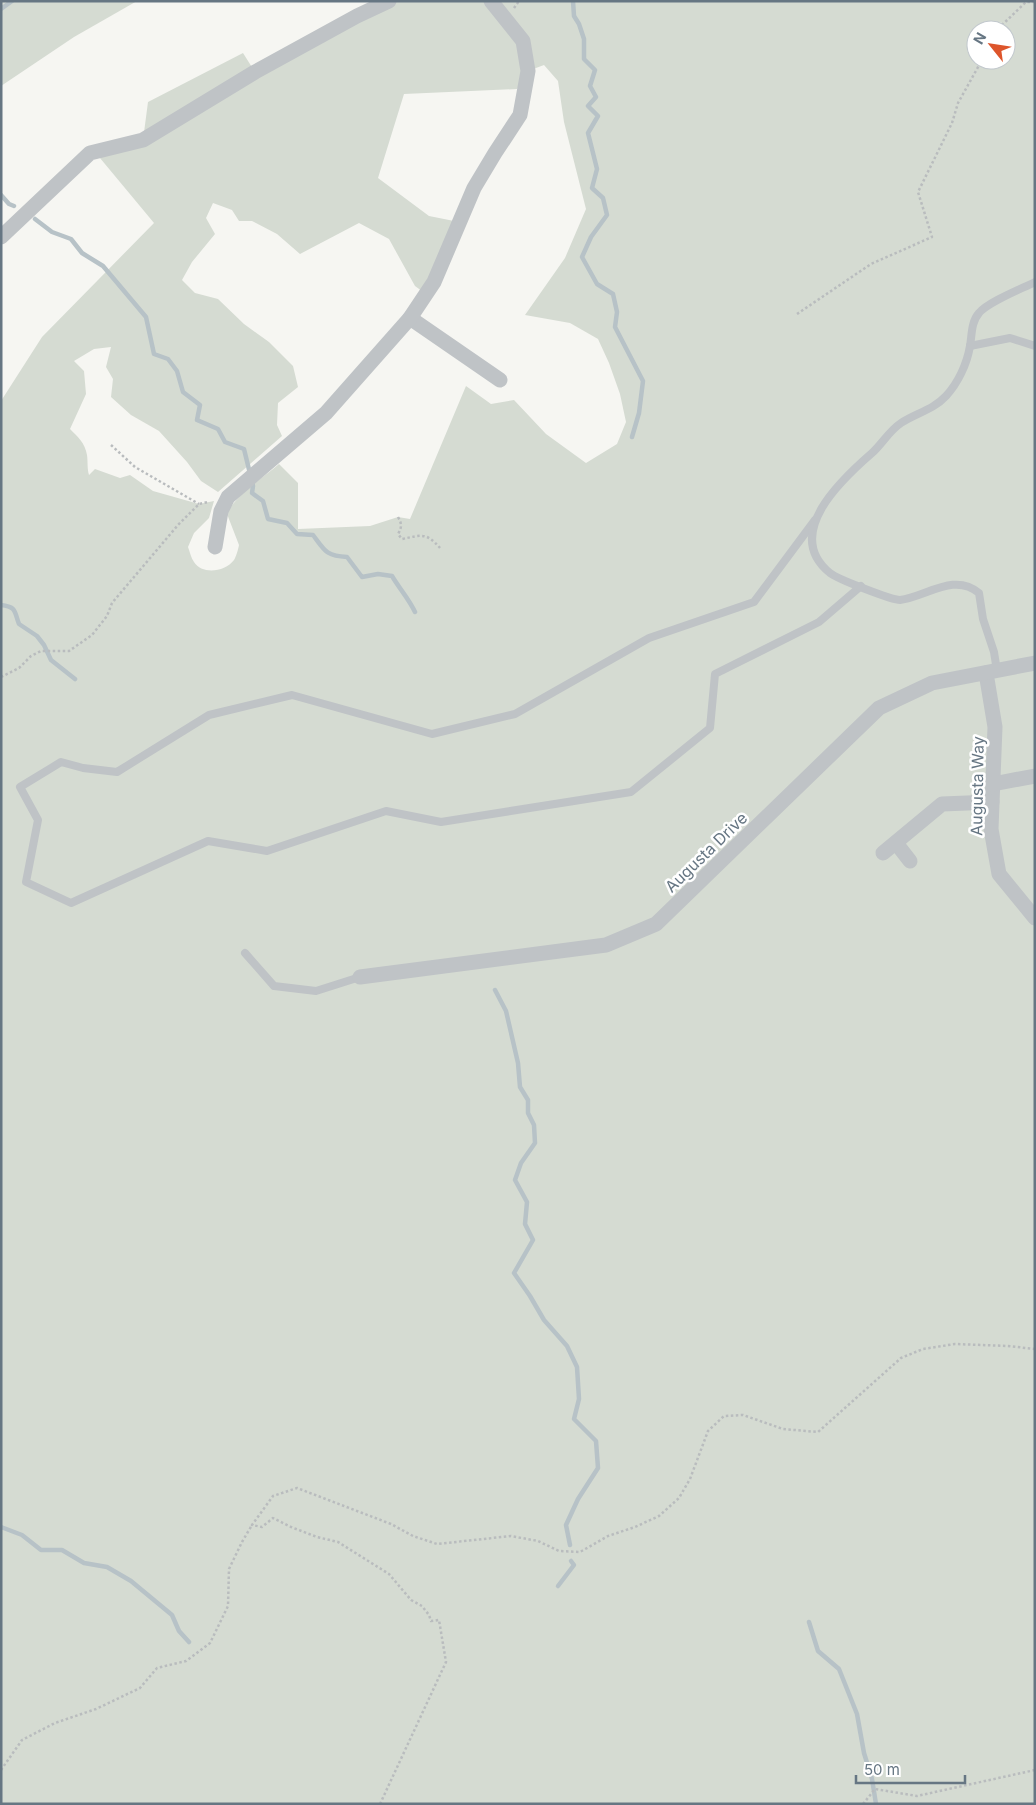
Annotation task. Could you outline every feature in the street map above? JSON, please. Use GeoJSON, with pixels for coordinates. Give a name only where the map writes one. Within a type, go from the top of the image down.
{"type":"FeatureCollection","features":[{"type":"Feature","properties":{"kind":"street"},"geometry":{"type":"LineString","coordinates":[[1,237],[90,153],[143,140],[255,72],[357,16],[389,1]]}},
{"type":"Feature","properties":{"kind":"street"},"geometry":{"type":"LineString","coordinates":[[216,547],[221,511],[228,498],[326,413],[410,318],[434,282],[474,188],[520,115],[528,71],[523,41],[492,1]]}},
{"type":"Feature","properties":{"kind":"street"},"geometry":{"type":"LineString","coordinates":[[410,318],[500,380]]}},
{"type":"Feature","properties":{"kind":"street","name":"Augusta Drive"},"geometry":{"type":"LineString","coordinates":[[360,977],[606,945],[656,924],[878,708],[932,682],[1035,663]]}},
{"type":"Feature","properties":{"kind":"street","name":"Augusta Way"},"geometry":{"type":"LineString","coordinates":[[991,672],[995,727],[991,829],[999,874],[1035,918]]}},
{"type":"Feature","properties":{"kind":"street"},"geometry":{"type":"LineString","coordinates":[[993,784],[1035,776]]}},
{"type":"Feature","properties":{"kind":"street"},"geometry":{"type":"LineString","coordinates":[[883,853],[942,804],[992,802]]}},
{"type":"Feature","properties":{"kind":"street"},"geometry":{"type":"LineString","coordinates":[[896,843],[910,861]]}},
{"type":"Feature","properties":{"kind":"lane"},"geometry":{"type":"LineString","coordinates":[[861,586],[819,622],[715,674],[710,728],[631,792],[441,822],[386,811],[267,850],[208,841],[71,902],[26,882],[38,820],[20,787],[61,762],[83,768],[117,772],[209,715],[292,695],[432,734],[515,714],[649,638],[754,602],[816,520],[833,490],[857,464],[873,452],[890,432],[915,415],[934,407],[954,386],[961,373],[970,346],[974,323],[978,313],[1035,282]]}},
{"type":"Feature","properties":{"kind":"lane"},"geometry":{"type":"LineString","coordinates":[[970,346],[1010,338],[1035,346]]}},
{"type":"Feature","properties":{"kind":"lane"},"geometry":{"type":"LineString","coordinates":[[816,520],[812,534],[813,545],[822,566],[832,575],[846,582],[898,600],[945,586],[962,585],[972,587],[979,593],[982,619],[994,652],[991,672]]}},
{"type":"Feature","properties":{"kind":"lane"},"geometry":{"type":"LineString","coordinates":[[245,953],[274,986],[316,991],[360,977]]}},
{"type":"Feature","properties":{"kind":"path"},"geometry":{"type":"LineString","coordinates":[[1007,20],[1025,2],[1035,2]]}},
{"type":"Feature","properties":{"kind":"path"},"geometry":{"type":"LineString","coordinates":[[797,314],[871,264],[932,237],[918,192],[952,123],[958,103],[976,70]]}},
{"type":"Feature","properties":{"kind":"path"},"geometry":{"type":"LineString","coordinates":[[111,445],[136,467],[199,504]]}},
{"type":"Feature","properties":{"kind":"path"},"geometry":{"type":"LineString","coordinates":[[1,677],[19,668],[31,656],[41,651],[69,651],[92,635],[107,616],[112,603],[178,525],[199,504],[214,501],[225,503]]}},
{"type":"Feature","properties":{"kind":"path"},"geometry":{"type":"LineString","coordinates":[[398,516],[402,527],[398,534],[402,539],[422,536],[431,538],[440,548]]}},
{"type":"Feature","properties":{"kind":"path"},"geometry":{"type":"LineString","coordinates":[[1,1770],[22,1740],[55,1722],[96,1709],[140,1688],[157,1668],[186,1661],[210,1643],[228,1606],[229,1569],[252,1525],[273,1496],[297,1488],[437,1544],[511,1536],[538,1541],[559,1551],[580,1552],[608,1536],[659,1516],[679,1498],[690,1479],[708,1431],[724,1416],[743,1415],[783,1429],[818,1432],[901,1358],[922,1349],[956,1344],[1035,1349]]}},
{"type":"Feature","properties":{"kind":"path"},"geometry":{"type":"LineString","coordinates":[[252,1525],[262,1526],[274,1518],[291,1527],[338,1542],[389,1574],[410,1600],[422,1606],[431,1621],[439,1620],[446,1662],[380,1804]]}},
{"type":"Feature","properties":{"kind":"path"},"geometry":{"type":"LineString","coordinates":[[863,1804],[875,1789],[917,1796],[1035,1770]]}},
{"type":"Feature","properties":{"kind":"shaded area"},"geometry":{"type":"Polygon","coordinates":[[[1,1],[137,1],[74,37],[1,86],[1,1]]]}},
{"type":"Feature","properties":{"kind":"shaded area"},"geometry":{"type":"Polygon","coordinates":[[[389,1],[1035,1],[1035,1804],[1,1804],[1,401],[42,337],[154,223],[95,152],[143,140],[148,102],[243,53],[255,72],[389,1]],[[544,65],[528,71],[517,89],[404,94],[378,178],[429,216],[459,222],[426,294],[415,286],[389,239],[359,223],[300,254],[277,234],[252,221],[239,221],[232,210],[213,203],[206,218],[215,234],[192,262],[182,280],[195,293],[218,299],[244,324],[269,342],[293,366],[298,387],[278,403],[277,425],[282,436],[218,492],[201,481],[187,462],[159,431],[131,415],[111,397],[113,379],[106,367],[111,347],[94,349],[74,361],[84,371],[86,394],[70,429],[85,447],[89,475],[95,469],[120,478],[130,475],[153,491],[199,504],[214,501],[209,518],[194,533],[188,547],[192,559],[198,566],[202,569],[214,570],[230,564],[238,551],[239,545],[227,514],[231,507],[250,487],[279,464],[298,483],[298,529],[370,526],[398,517],[410,519],[466,386],[491,404],[514,400],[546,434],[586,463],[617,444],[626,422],[620,394],[598,339],[570,323],[525,315],[565,258],[586,209],[564,122],[558,81],[544,65]]]}},
{"type":"Feature","properties":{"kind":"waterway"},"geometry":{"type":"LineString","coordinates":[[1,9],[12,1]]}},
{"type":"Feature","properties":{"kind":"waterway"},"geometry":{"type":"LineString","coordinates":[[573,1],[574,16],[584,39],[584,59],[595,70],[590,86],[596,97],[588,106],[598,116],[588,133],[597,169],[592,188],[603,198],[607,215],[591,237],[582,257],[597,284],[613,294],[617,312],[615,327],[643,381],[639,413],[632,437]]}},
{"type":"Feature","properties":{"kind":"waterway"},"geometry":{"type":"LineString","coordinates":[[1,195],[9,204],[14,206]]}},
{"type":"Feature","properties":{"kind":"waterway"},"geometry":{"type":"LineString","coordinates":[[35,219],[52,232],[71,239],[82,253],[103,266],[146,317],[154,354],[168,359],[177,371],[183,392],[200,405],[197,420],[218,429],[225,442],[244,449],[253,486],[252,493],[263,501],[268,519],[287,523],[297,534],[313,535],[330,554],[347,557],[362,577],[378,574],[392,576],[415,612]]}},
{"type":"Feature","properties":{"kind":"waterway"},"geometry":{"type":"LineString","coordinates":[[1,605],[12,608],[19,624],[37,636],[44,645],[51,660],[75,679]]}},
{"type":"Feature","properties":{"kind":"waterway"},"geometry":{"type":"LineString","coordinates":[[495,990],[506,1011],[518,1063],[520,1087],[528,1100],[528,1113],[534,1125],[535,1143],[521,1163],[515,1180],[527,1202],[525,1224],[533,1240],[514,1273],[544,1320],[567,1346],[577,1367],[579,1399],[574,1419],[596,1441],[598,1468],[578,1499],[566,1525],[570,1545]]}},
{"type":"Feature","properties":{"kind":"waterway"},"geometry":{"type":"LineString","coordinates":[[1,1527],[22,1535],[41,1550],[62,1550],[84,1563],[107,1567],[131,1581],[172,1615],[179,1631],[189,1642]]}},
{"type":"Feature","properties":{"kind":"waterway"},"geometry":{"type":"LineString","coordinates":[[558,1586],[574,1565],[571,1561]]}},
{"type":"Feature","properties":{"kind":"waterway"},"geometry":{"type":"LineString","coordinates":[[809,1622],[818,1651],[839,1669],[857,1714],[876,1804]]}}]}
